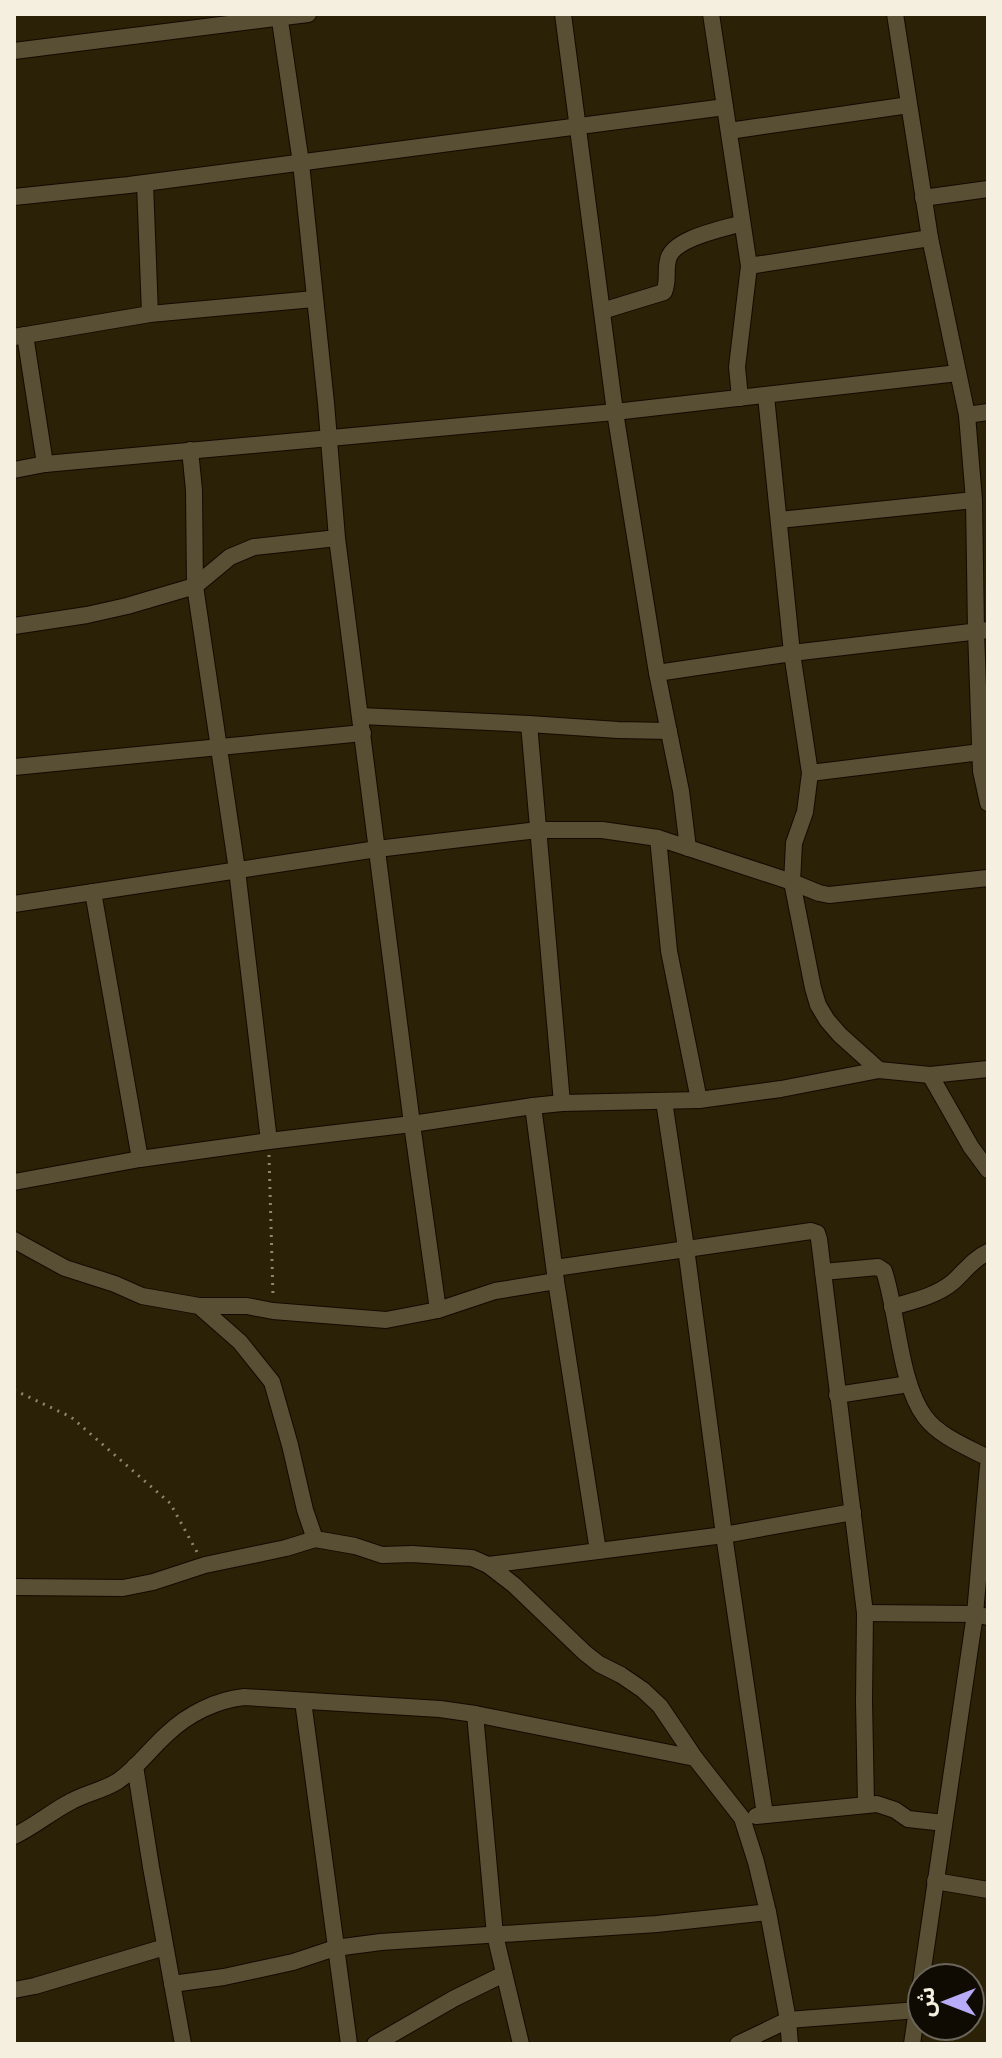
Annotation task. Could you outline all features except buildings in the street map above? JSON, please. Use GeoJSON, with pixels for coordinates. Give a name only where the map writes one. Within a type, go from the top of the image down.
{"type":"FeatureCollection","features":[{"type":"Feature","properties":{"kind":"street"},"geometry":{"type":"LineString","coordinates":[[14,51],[308,14]]}},
{"type":"Feature","properties":{"kind":"street"},"geometry":{"type":"LineString","coordinates":[[563,14],[615,412],[657,673],[681,791],[688,848]]}},
{"type":"Feature","properties":{"kind":"street"},"geometry":{"type":"LineString","coordinates":[[711,14],[749,266],[737,367],[740,398]]}},
{"type":"Feature","properties":{"kind":"street"},"geometry":{"type":"LineString","coordinates":[[895,14],[930,238],[967,415],[982,631],[981,771],[988,803]]}},
{"type":"Feature","properties":{"kind":"street"},"geometry":{"type":"LineString","coordinates":[[279,16],[301,163],[337,538],[438,1310]]}},
{"type":"Feature","properties":{"kind":"street"},"geometry":{"type":"LineString","coordinates":[[729,131],[909,105]]}},
{"type":"Feature","properties":{"kind":"street"},"geometry":{"type":"LineString","coordinates":[[14,197],[145,183],[725,107]]}},
{"type":"Feature","properties":{"kind":"street"},"geometry":{"type":"LineString","coordinates":[[145,183],[150,314]]}},
{"type":"Feature","properties":{"kind":"street"},"geometry":{"type":"LineString","coordinates":[[923,198],[988,189]]}},
{"type":"Feature","properties":{"kind":"street"},"geometry":{"type":"LineString","coordinates":[[602,311],[664,292],[671,253],[690,239],[742,223]]}},
{"type":"Feature","properties":{"kind":"street"},"geometry":{"type":"LineString","coordinates":[[749,266],[930,238]]}},
{"type":"Feature","properties":{"kind":"street"},"geometry":{"type":"LineString","coordinates":[[45,464],[20,336],[150,314],[314,299]]}},
{"type":"Feature","properties":{"kind":"street"},"geometry":{"type":"LineString","coordinates":[[14,470],[45,464],[302,439],[615,412],[958,373]]}},
{"type":"Feature","properties":{"kind":"street"},"geometry":{"type":"LineString","coordinates":[[766,396],[792,653],[810,773],[805,812],[794,843],[792,882],[818,1005],[827,1020],[879,1070]]}},
{"type":"Feature","properties":{"kind":"street"},"geometry":{"type":"LineString","coordinates":[[967,415],[988,412]]}},
{"type":"Feature","properties":{"kind":"street"},"geometry":{"type":"LineString","coordinates":[[190,450],[194,490],[195,586],[237,870],[269,1141]]}},
{"type":"Feature","properties":{"kind":"street"},"geometry":{"type":"LineString","coordinates":[[779,520],[974,500]]}},
{"type":"Feature","properties":{"kind":"street"},"geometry":{"type":"LineString","coordinates":[[14,626],[87,615],[195,586],[230,557],[254,547],[337,538]]}},
{"type":"Feature","properties":{"kind":"street"},"geometry":{"type":"LineString","coordinates":[[657,673],[792,653],[982,631]]}},
{"type":"Feature","properties":{"kind":"street"},"geometry":{"type":"LineString","coordinates":[[14,767],[219,746],[362,724],[529,724],[669,731]]}},
{"type":"Feature","properties":{"kind":"street"},"geometry":{"type":"LineString","coordinates":[[529,724],[562,1103]]}},
{"type":"Feature","properties":{"kind":"street"},"geometry":{"type":"LineString","coordinates":[[810,773],[981,752]]}},
{"type":"Feature","properties":{"kind":"street"},"geometry":{"type":"LineString","coordinates":[[14,904],[377,849],[538,830],[602,830],[658,838],[819,893],[840,895],[988,878]]}},
{"type":"Feature","properties":{"kind":"street"},"geometry":{"type":"LineString","coordinates":[[658,838],[669,951],[699,1100]]}},
{"type":"Feature","properties":{"kind":"street"},"geometry":{"type":"LineString","coordinates":[[93,892],[140,1159]]}},
{"type":"Feature","properties":{"kind":"street"},"geometry":{"type":"LineString","coordinates":[[14,1182],[140,1159],[533,1106],[699,1100],[781,1089],[879,1070],[930,1075],[988,1069]]}},
{"type":"Feature","properties":{"kind":"street"},"geometry":{"type":"LineString","coordinates":[[930,1075],[971,1147],[988,1170]]}},
{"type":"Feature","properties":{"kind":"street"},"geometry":{"type":"LineString","coordinates":[[664,1101],[765,1815]]}},
{"type":"Feature","properties":{"kind":"street"},"geometry":{"type":"LineString","coordinates":[[533,1106],[598,1551]]}},
{"type":"Feature","properties":{"kind":"street"},"geometry":{"type":"LineString","coordinates":[[14,1240],[65,1268],[142,1296],[199,1306],[247,1306],[386,1320],[438,1310],[556,1274],[686,1248],[811,1231],[817,1233],[865,1613],[866,1804]]}},
{"type":"Feature","properties":{"kind":"street"},"geometry":{"type":"LineString","coordinates":[[892,1307],[940,1291],[988,1252]]}},
{"type":"Feature","properties":{"kind":"street"},"geometry":{"type":"LineString","coordinates":[[823,1272],[878,1267],[884,1271],[909,1384],[924,1416],[936,1428],[988,1458]]}},
{"type":"Feature","properties":{"kind":"street"},"geometry":{"type":"LineString","coordinates":[[199,1306],[240,1342],[272,1382],[315,1539]]}},
{"type":"Feature","properties":{"kind":"street"},"geometry":{"type":"LineString","coordinates":[[837,1395],[909,1384]]}},
{"type":"Feature","properties":{"kind":"street"},"geometry":{"type":"LineString","coordinates":[[924,1962],[944,1823],[981,1616],[988,1466]]}},
{"type":"Feature","properties":{"kind":"street"},"geometry":{"type":"LineString","coordinates":[[488,1565],[724,1535],[853,1512]]}},
{"type":"Feature","properties":{"kind":"street"},"geometry":{"type":"LineString","coordinates":[[14,1587],[123,1588],[315,1539],[355,1546],[382,1555],[472,1558],[488,1565],[514,1585],[585,1653],[621,1675],[660,1706],[695,1758],[742,1818],[768,1912],[790,2044]]}},
{"type":"Feature","properties":{"kind":"street"},"geometry":{"type":"LineString","coordinates":[[865,1613],[981,1616]]}},
{"type":"Feature","properties":{"kind":"street"},"geometry":{"type":"LineString","coordinates":[[14,1836],[75,1799],[117,1782],[167,1733],[205,1708],[244,1697],[440,1709],[695,1758]]}},
{"type":"Feature","properties":{"kind":"street"},"geometry":{"type":"LineString","coordinates":[[303,1701],[349,2044]]}},
{"type":"Feature","properties":{"kind":"street"},"geometry":{"type":"LineString","coordinates":[[475,1714],[495,1935],[521,2044]]}},
{"type":"Feature","properties":{"kind":"street"},"geometry":{"type":"LineString","coordinates":[[135,1766],[183,2044]]}},
{"type":"Feature","properties":{"kind":"street"},"geometry":{"type":"LineString","coordinates":[[742,1818],[877,1804],[889,1807],[908,1819],[944,1823]]}},
{"type":"Feature","properties":{"kind":"street"},"geometry":{"type":"LineString","coordinates":[[935,1881],[988,1890]]}},
{"type":"Feature","properties":{"kind":"street"},"geometry":{"type":"LineString","coordinates":[[172,1984],[224,1977],[293,1962],[335,1948],[381,1942],[657,1924],[768,1912]]}},
{"type":"Feature","properties":{"kind":"street"},"geometry":{"type":"LineString","coordinates":[[14,1990],[165,1947]]}},
{"type":"Feature","properties":{"kind":"street"},"geometry":{"type":"LineString","coordinates":[[375,2044],[504,1974]]}},
{"type":"Feature","properties":{"kind":"street"},"geometry":{"type":"LineString","coordinates":[[738,2044],[788,2020],[906,2011]]}},
{"type":"Feature","properties":{"kind":"path"},"geometry":{"type":"LineString","coordinates":[[269,1141],[273,1311]]}},
{"type":"Feature","properties":{"kind":"path"},"geometry":{"type":"LineString","coordinates":[[14,1390],[71,1417],[170,1503],[205,1565]]}}]}
